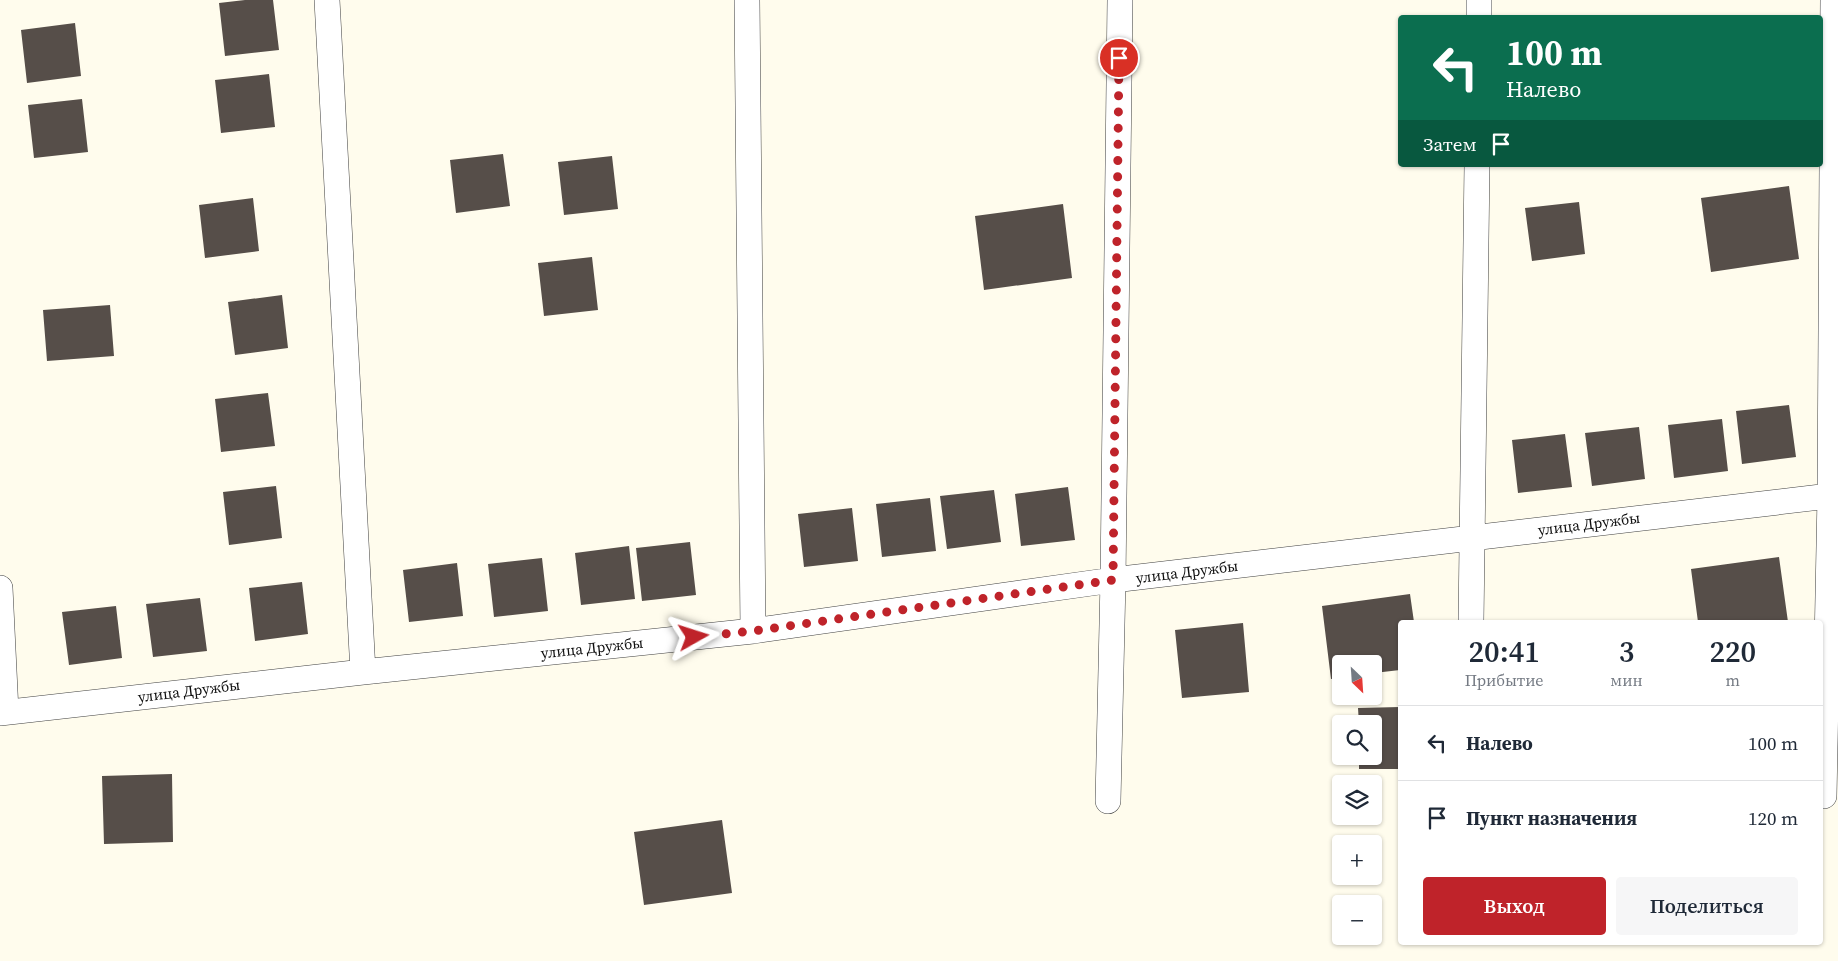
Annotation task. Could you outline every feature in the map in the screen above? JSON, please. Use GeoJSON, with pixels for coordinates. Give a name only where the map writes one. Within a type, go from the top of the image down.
{"type":"FeatureCollection","features":[{"type":"Feature","properties":{"kind":"street"},"geometry":{"type":"LineString","coordinates":[[327,0],[363,672]]}},
{"type":"Feature","properties":{"kind":"street"},"geometry":{"type":"LineString","coordinates":[[748,0],[753,631]]}},
{"type":"Feature","properties":{"kind":"street"},"geometry":{"type":"LineString","coordinates":[[1108,801],[1113,580],[1120,0]]}},
{"type":"Feature","properties":{"kind":"street"},"geometry":{"type":"LineString","coordinates":[[1479,0],[1479,15]]}},
{"type":"Feature","properties":{"kind":"street"},"geometry":{"type":"LineString","coordinates":[[1824,796],[1834,495],[1833,0]]}},
{"type":"Feature","properties":{"kind":"street"},"geometry":{"type":"LineString","coordinates":[[1471,620],[1477,167]]}},
{"type":"Feature","properties":{"kind":"street","name":"улица Дружбы"},"geometry":{"type":"LineString","coordinates":[[3,713],[363,672],[753,631],[1113,580],[1834,495]]}},
{"type":"Feature","properties":{"kind":"street"},"geometry":{"type":"LineString","coordinates":[[0,588],[3,713]]}},
{"type":"Feature","properties":{"kind":"building"},"geometry":{"type":"Polygon","coordinates":[[[245,0],[273,0],[279,50],[225,56],[219,3],[245,0]]]}},
{"type":"Feature","properties":{"kind":"building"},"geometry":{"type":"Polygon","coordinates":[[[75,23],[81,76],[27,83],[21,30],[75,23]]]}},
{"type":"Feature","properties":{"kind":"building"},"geometry":{"type":"Polygon","coordinates":[[[269,74],[275,127],[221,133],[215,80],[269,74]]]}},
{"type":"Feature","properties":{"kind":"building"},"geometry":{"type":"Polygon","coordinates":[[[82,99],[88,152],[34,158],[28,105],[82,99]]]}},
{"type":"Feature","properties":{"kind":"building"},"geometry":{"type":"Polygon","coordinates":[[[503,154],[510,206],[456,213],[450,160],[503,154]]]}},
{"type":"Feature","properties":{"kind":"building"},"geometry":{"type":"Polygon","coordinates":[[[612,156],[618,209],[564,215],[558,162],[612,156]]]}},
{"type":"Feature","properties":{"kind":"building"},"geometry":{"type":"Polygon","coordinates":[[[1789,186],[1799,259],[1711,272],[1701,198],[1789,186]]]}},
{"type":"Feature","properties":{"kind":"building"},"geometry":{"type":"Polygon","coordinates":[[[253,198],[259,251],[205,258],[199,205],[253,198]]]}},
{"type":"Feature","properties":{"kind":"building"},"geometry":{"type":"Polygon","coordinates":[[[1579,202],[1585,254],[1532,261],[1525,208],[1579,202]]]}},
{"type":"Feature","properties":{"kind":"building"},"geometry":{"type":"Polygon","coordinates":[[[1063,204],[1072,278],[984,290],[975,216],[1063,204]]]}},
{"type":"Feature","properties":{"kind":"building"},"geometry":{"type":"Polygon","coordinates":[[[592,257],[598,310],[544,316],[538,263],[592,257]]]}},
{"type":"Feature","properties":{"kind":"building"},"geometry":{"type":"Polygon","coordinates":[[[282,295],[288,348],[235,355],[228,302],[282,295]]]}},
{"type":"Feature","properties":{"kind":"building"},"geometry":{"type":"Polygon","coordinates":[[[110,305],[114,356],[47,361],[43,310],[110,305]]]}},
{"type":"Feature","properties":{"kind":"building"},"geometry":{"type":"Polygon","coordinates":[[[268,393],[275,446],[221,452],[215,399],[268,393]]]}},
{"type":"Feature","properties":{"kind":"building"},"geometry":{"type":"Polygon","coordinates":[[[1789,405],[1796,457],[1742,464],[1736,411],[1789,405]]]}},
{"type":"Feature","properties":{"kind":"building"},"geometry":{"type":"Polygon","coordinates":[[[1722,419],[1728,471],[1674,478],[1668,425],[1722,419]]]}},
{"type":"Feature","properties":{"kind":"building"},"geometry":{"type":"Polygon","coordinates":[[[1639,427],[1645,479],[1592,486],[1585,433],[1639,427]]]}},
{"type":"Feature","properties":{"kind":"building"},"geometry":{"type":"Polygon","coordinates":[[[1565,434],[1572,487],[1518,493],[1512,440],[1565,434]]]}},
{"type":"Feature","properties":{"kind":"building"},"geometry":{"type":"Polygon","coordinates":[[[276,486],[282,538],[229,545],[223,492],[276,486]]]}},
{"type":"Feature","properties":{"kind":"building"},"geometry":{"type":"Polygon","coordinates":[[[1068,487],[1075,540],[1021,546],[1015,494],[1068,487]]]}},
{"type":"Feature","properties":{"kind":"building"},"geometry":{"type":"Polygon","coordinates":[[[994,490],[1001,542],[947,549],[940,496],[994,490]]]}},
{"type":"Feature","properties":{"kind":"building"},"geometry":{"type":"Polygon","coordinates":[[[930,498],[936,551],[882,557],[876,504],[930,498]]]}},
{"type":"Feature","properties":{"kind":"building"},"geometry":{"type":"Polygon","coordinates":[[[852,508],[858,561],[804,567],[798,514],[852,508]]]}},
{"type":"Feature","properties":{"kind":"building"},"geometry":{"type":"Polygon","coordinates":[[[690,542],[696,595],[642,601],[636,548],[690,542]]]}},
{"type":"Feature","properties":{"kind":"building"},"geometry":{"type":"Polygon","coordinates":[[[629,546],[635,599],[581,605],[575,553],[629,546]]]}},
{"type":"Feature","properties":{"kind":"building"},"geometry":{"type":"Polygon","coordinates":[[[1779,557],[1788,620],[1698,620],[1691,569],[1779,557]]]}},
{"type":"Feature","properties":{"kind":"building"},"geometry":{"type":"Polygon","coordinates":[[[542,558],[548,611],[494,617],[488,564],[542,558]]]}},
{"type":"Feature","properties":{"kind":"building"},"geometry":{"type":"Polygon","coordinates":[[[457,563],[463,616],[409,622],[403,570],[457,563]]]}},
{"type":"Feature","properties":{"kind":"building"},"geometry":{"type":"Polygon","coordinates":[[[302,582],[308,634],[255,641],[249,588],[302,582]]]}},
{"type":"Feature","properties":{"kind":"building"},"geometry":{"type":"Polygon","coordinates":[[[1410,594],[1414,620],[1398,620],[1398,670],[1382,672],[1382,655],[1332,655],[1331,679],[1322,606],[1410,594]]]}},
{"type":"Feature","properties":{"kind":"building"},"geometry":{"type":"Polygon","coordinates":[[[200,598],[207,651],[153,657],[146,604],[200,598]]]}},
{"type":"Feature","properties":{"kind":"building"},"geometry":{"type":"Polygon","coordinates":[[[116,606],[122,658],[69,665],[62,612],[116,606]]]}},
{"type":"Feature","properties":{"kind":"building"},"geometry":{"type":"Polygon","coordinates":[[[1243,623],[1249,692],[1182,698],[1175,630],[1243,623]]]}},
{"type":"Feature","properties":{"kind":"building"},"geometry":{"type":"Polygon","coordinates":[[[1398,707],[1398,769],[1359,769],[1359,765],[1382,765],[1382,715],[1358,715],[1358,708],[1398,707]]]}},
{"type":"Feature","properties":{"kind":"building"},"geometry":{"type":"Polygon","coordinates":[[[172,774],[173,842],[104,844],[102,776],[172,774]]]}},
{"type":"Feature","properties":{"kind":"building"},"geometry":{"type":"Polygon","coordinates":[[[722,820],[732,893],[644,905],[634,832],[722,820]]]}},
{"type":"Feature","properties":{"kind":"route"},"geometry":{"type":"LineString","coordinates":[[694,637],[753,631],[1113,580],[1119,58]]}}]}
